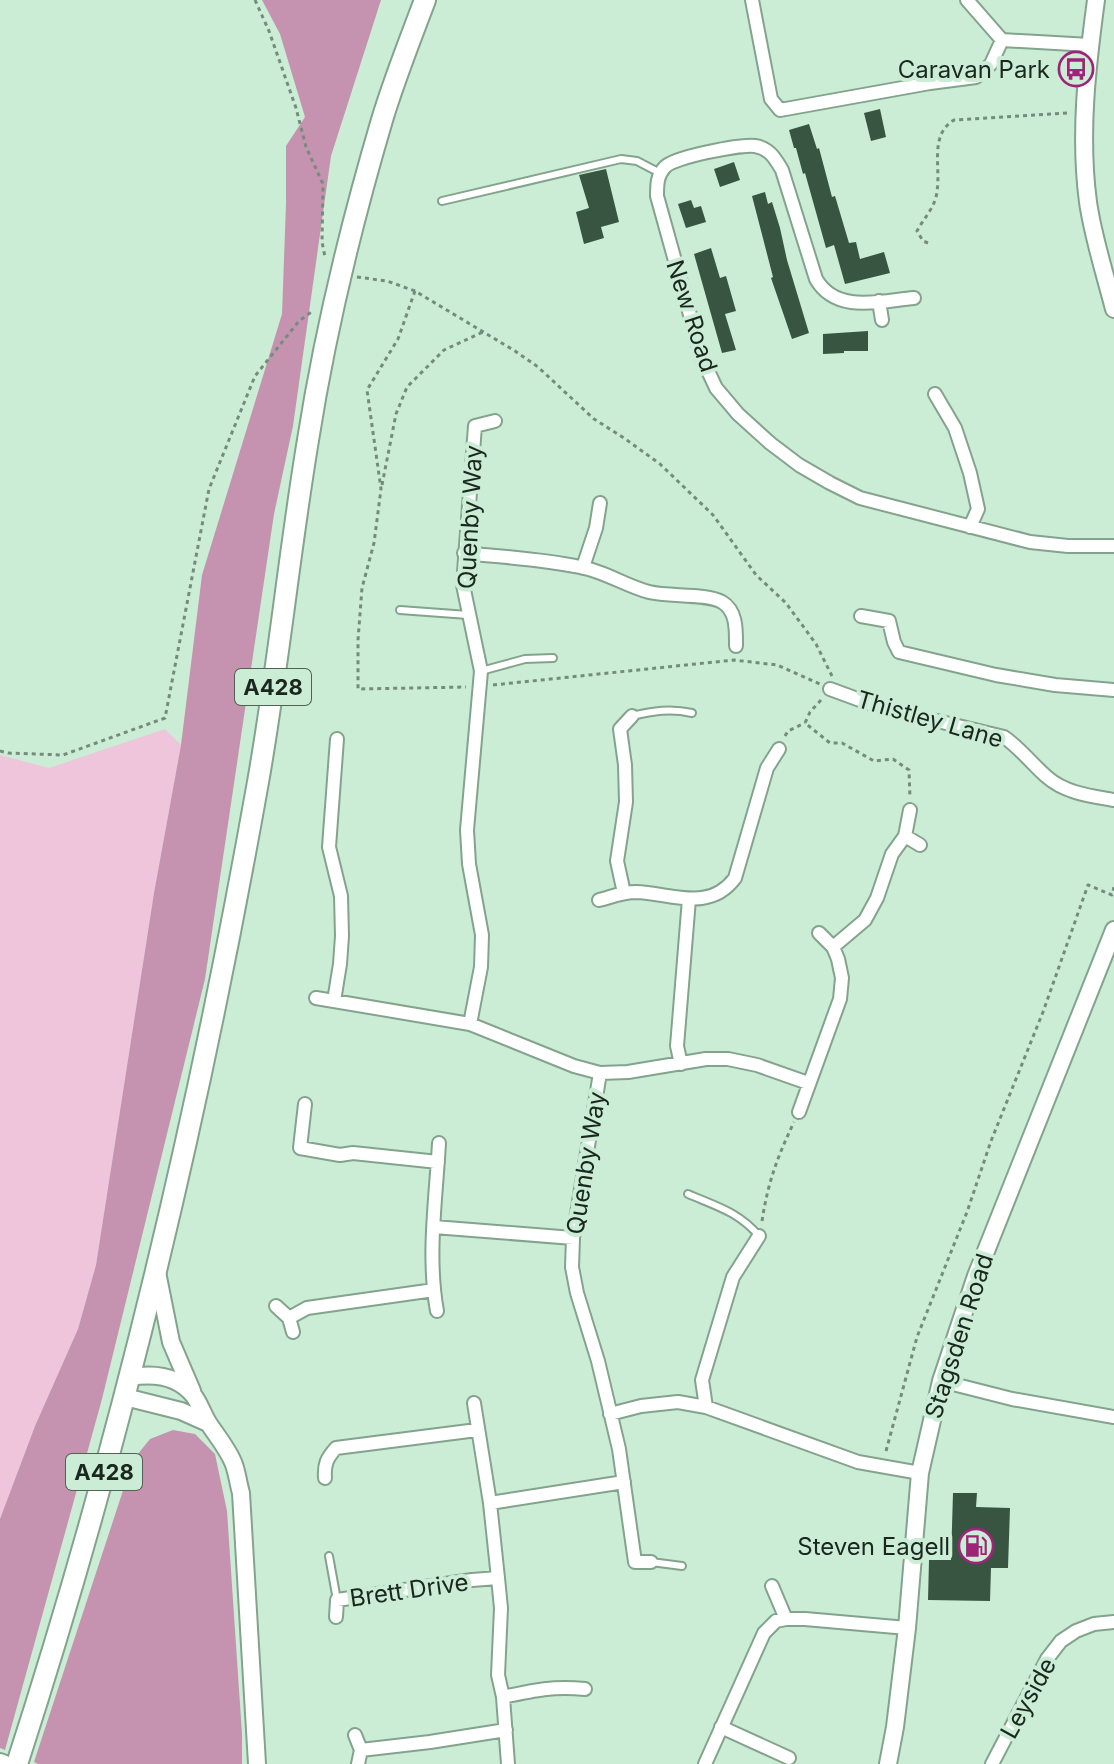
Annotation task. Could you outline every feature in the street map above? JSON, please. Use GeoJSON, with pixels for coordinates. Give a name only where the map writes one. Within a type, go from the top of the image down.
{"type":"FeatureCollection","features":[{"type":"Feature","properties":{"kind":"highway","name":"A428"},"geometry":{"type":"LineString","coordinates":[[17,1764],[128,1387],[156,1270],[215,1004],[258,781],[308,439],[341,271],[383,117],[425,0]]}},
{"type":"Feature","properties":{"kind":"street"},"geometry":{"type":"LineString","coordinates":[[752,0],[771,99],[780,110],[976,77],[991,64],[1002,40]]}},
{"type":"Feature","properties":{"kind":"street"},"geometry":{"type":"LineString","coordinates":[[967,0],[1002,40],[1090,45]]}},
{"type":"Feature","properties":{"kind":"street"},"geometry":{"type":"LineString","coordinates":[[1096,0],[1084,112],[1088,203],[1114,309]]}},
{"type":"Feature","properties":{"kind":"street"},"geometry":{"type":"LineString","coordinates":[[660,173],[667,163],[685,157],[753,145],[764,149],[774,156],[782,170],[816,279],[822,289],[843,302],[914,298]]}},
{"type":"Feature","properties":{"kind":"street","name":"New Road"},"geometry":{"type":"LineString","coordinates":[[660,173],[657,196],[702,358],[716,388],[738,414],[770,443],[799,465],[850,493],[901,510],[1030,542],[1114,546]]}},
{"type":"Feature","properties":{"kind":"street"},"geometry":{"type":"LineString","coordinates":[[879,301],[882,320]]}},
{"type":"Feature","properties":{"kind":"street"},"geometry":{"type":"LineString","coordinates":[[935,394],[955,428],[970,473],[978,509],[970,527]]}},
{"type":"Feature","properties":{"kind":"street","name":"Quenby Way"},"geometry":{"type":"LineString","coordinates":[[495,421],[475,426],[464,553],[463,585],[481,671],[467,830],[469,864],[482,935],[481,967],[470,1024],[574,1066],[600,1073],[573,1238],[572,1267],[619,1449],[635,1562],[651,1562]]}},
{"type":"Feature","properties":{"kind":"street"},"geometry":{"type":"LineString","coordinates":[[583,567],[596,528],[600,503]]}},
{"type":"Feature","properties":{"kind":"street"},"geometry":{"type":"LineString","coordinates":[[464,553],[583,567],[652,592],[712,598],[724,603],[733,613],[736,646]]}},
{"type":"Feature","properties":{"kind":"street"},"geometry":{"type":"LineString","coordinates":[[861,616],[889,621],[899,652],[996,675],[1055,685],[1114,690]]}},
{"type":"Feature","properties":{"kind":"street","name":"Thistley Lane"},"geometry":{"type":"LineString","coordinates":[[830,689],[879,707],[1004,737],[1019,747],[1049,779],[1078,793],[1114,800]]}},
{"type":"Feature","properties":{"kind":"street"},"geometry":{"type":"LineString","coordinates":[[624,893],[617,861],[626,802],[620,729],[632,716]]}},
{"type":"Feature","properties":{"kind":"street"},"geometry":{"type":"LineString","coordinates":[[334,1001],[342,936],[341,896],[329,847],[337,739]]}},
{"type":"Feature","properties":{"kind":"street"},"geometry":{"type":"LineString","coordinates":[[599,900],[637,892],[689,899],[715,896],[729,886],[735,878],[767,768],[779,749]]}},
{"type":"Feature","properties":{"kind":"street"},"geometry":{"type":"LineString","coordinates":[[833,947],[865,920],[877,898],[892,854],[905,836],[910,810]]}},
{"type":"Feature","properties":{"kind":"street"},"geometry":{"type":"LineString","coordinates":[[905,836],[920,845]]}},
{"type":"Feature","properties":{"kind":"street"},"geometry":{"type":"LineString","coordinates":[[681,1064],[677,1046],[689,899]]}},
{"type":"Feature","properties":{"kind":"street","name":"Stagsden Road"},"geometry":{"type":"LineString","coordinates":[[888,1764],[907,1628],[920,1473],[941,1381],[976,1276],[1109,957],[1114,930]]}},
{"type":"Feature","properties":{"kind":"street"},"geometry":{"type":"LineString","coordinates":[[799,1112],[840,999],[842,978],[838,959],[833,947],[819,933]]}},
{"type":"Feature","properties":{"kind":"street"},"geometry":{"type":"LineString","coordinates":[[316,998],[470,1024]]}},
{"type":"Feature","properties":{"kind":"street"},"geometry":{"type":"LineString","coordinates":[[600,1073],[728,1059],[757,1065],[808,1083]]}},
{"type":"Feature","properties":{"kind":"street"},"geometry":{"type":"LineString","coordinates":[[305,1104],[300,1148],[340,1155],[353,1153],[438,1162]]}},
{"type":"Feature","properties":{"kind":"street"},"geometry":{"type":"LineString","coordinates":[[437,1311],[432,1251],[439,1143]]}},
{"type":"Feature","properties":{"kind":"street"},"geometry":{"type":"LineString","coordinates":[[434,1227],[573,1238]]}},
{"type":"Feature","properties":{"kind":"street"},"geometry":{"type":"LineString","coordinates":[[706,1407],[702,1380],[733,1277],[759,1236]]}},
{"type":"Feature","properties":{"kind":"street"},"geometry":{"type":"LineString","coordinates":[[156,1270],[171,1342],[208,1423],[233,1462],[241,1493],[257,1764]]}},
{"type":"Feature","properties":{"kind":"street"},"geometry":{"type":"LineString","coordinates":[[276,1306],[291,1325],[307,1308],[434,1290]]}},
{"type":"Feature","properties":{"kind":"street"},"geometry":{"type":"LineString","coordinates":[[194,1395],[162,1375],[146,1374],[128,1387],[208,1423]]}},
{"type":"Feature","properties":{"kind":"street"},"geometry":{"type":"LineString","coordinates":[[941,1381],[1012,1399],[1114,1417]]}},
{"type":"Feature","properties":{"kind":"street"},"geometry":{"type":"LineString","coordinates":[[610,1414],[641,1406],[678,1402],[706,1407],[858,1462],[920,1473]]}},
{"type":"Feature","properties":{"kind":"street","name":"Brett Drive"},"geometry":{"type":"LineString","coordinates":[[474,1403],[490,1503],[501,1608],[498,1675],[503,1697],[508,1764]]}},
{"type":"Feature","properties":{"kind":"street"},"geometry":{"type":"LineString","coordinates":[[325,1478],[324,1467],[336,1448],[477,1430]]}},
{"type":"Feature","properties":{"kind":"street"},"geometry":{"type":"LineString","coordinates":[[490,1503],[624,1482]]}},
{"type":"Feature","properties":{"kind":"street","name":"Brett Drive"},"geometry":{"type":"LineString","coordinates":[[336,1617],[337,1600],[498,1578]]}},
{"type":"Feature","properties":{"kind":"street"},"geometry":{"type":"LineString","coordinates":[[772,1586],[786,1619]]}},
{"type":"Feature","properties":{"kind":"street"},"geometry":{"type":"LineString","coordinates":[[705,1764],[764,1633],[776,1621],[805,1619],[907,1628]]}},
{"type":"Feature","properties":{"kind":"street","name":"Leyside"},"geometry":{"type":"LineString","coordinates":[[992,1764],[1047,1659],[1061,1641],[1094,1624],[1114,1622]]}},
{"type":"Feature","properties":{"kind":"street"},"geometry":{"type":"LineString","coordinates":[[503,1697],[544,1688],[585,1689]]}},
{"type":"Feature","properties":{"kind":"street"},"geometry":{"type":"LineString","coordinates":[[721,1727],[789,1758]]}},
{"type":"Feature","properties":{"kind":"street"},"geometry":{"type":"LineString","coordinates":[[361,1750],[506,1730]]}},
{"type":"Feature","properties":{"kind":"street"},"geometry":{"type":"LineString","coordinates":[[355,1735],[361,1750],[358,1764]]}},
{"type":"Feature","properties":{"kind":"lane"},"geometry":{"type":"LineString","coordinates":[[442,201],[621,159],[637,161],[660,173]]}},
{"type":"Feature","properties":{"kind":"lane"},"geometry":{"type":"LineString","coordinates":[[400,610],[468,615]]}},
{"type":"Feature","properties":{"kind":"lane"},"geometry":{"type":"LineString","coordinates":[[481,671],[525,659],[553,658]]}},
{"type":"Feature","properties":{"kind":"lane"},"geometry":{"type":"LineString","coordinates":[[632,716],[676,709],[692,713]]}},
{"type":"Feature","properties":{"kind":"lane"},"geometry":{"type":"LineString","coordinates":[[688,1194],[741,1218],[759,1236]]}},
{"type":"Feature","properties":{"kind":"lane"},"geometry":{"type":"LineString","coordinates":[[329,1556],[337,1600]]}},
{"type":"Feature","properties":{"kind":"lane"},"geometry":{"type":"LineString","coordinates":[[651,1562],[682,1566]]}},
{"type":"Feature","properties":{"kind":"path"},"geometry":{"type":"LineString","coordinates":[[255,0],[296,108],[306,147],[323,184],[322,242],[324,255],[334,269],[415,291],[538,367],[594,419],[660,464],[713,515],[756,575],[786,603],[816,644],[833,677],[830,689],[810,712],[805,723],[788,731],[779,749]]}},
{"type":"Feature","properties":{"kind":"path"},"geometry":{"type":"LineString","coordinates":[[928,243],[917,231],[934,203],[938,142],[946,125],[954,120],[1084,112]]}},
{"type":"Feature","properties":{"kind":"path"},"geometry":{"type":"LineString","coordinates":[[381,489],[367,390],[398,339],[415,291]]}},
{"type":"Feature","properties":{"kind":"path"},"geometry":{"type":"LineString","coordinates":[[0,751],[63,755],[165,718],[209,489],[255,376],[299,321],[336,295]]}},
{"type":"Feature","properties":{"kind":"path"},"geometry":{"type":"LineString","coordinates":[[381,489],[396,414],[407,387],[444,350],[483,332]]}},
{"type":"Feature","properties":{"kind":"path","name":"Thistley Lane"},"geometry":{"type":"LineString","coordinates":[[381,489],[374,543],[362,588],[358,689],[480,687],[734,660],[777,665],[830,689]]}},
{"type":"Feature","properties":{"kind":"path"},"geometry":{"type":"LineString","coordinates":[[805,723],[830,743],[842,743],[874,761],[893,759],[909,770],[910,810]]}},
{"type":"Feature","properties":{"kind":"path"},"geometry":{"type":"LineString","coordinates":[[881,1467],[917,1337],[1043,1012],[1088,885],[1112,895],[1114,887]]}},
{"type":"Feature","properties":{"kind":"path"},"geometry":{"type":"LineString","coordinates":[[759,1236],[766,1192],[777,1158],[799,1112]]}},
{"type":"Feature","properties":{"kind":"shaded area"},"geometry":{"type":"Polygon","coordinates":[[[262,0],[381,0],[331,156],[293,426],[274,514],[205,979],[102,1399],[5,1750],[0,1748],[0,1519],[35,1426],[78,1329],[96,1265],[154,893],[181,745],[202,575],[282,314],[286,146],[305,117],[280,34],[262,0]]]}},
{"type":"Feature","properties":{"kind":"shaded area"},"geometry":{"type":"Polygon","coordinates":[[[165,729],[181,745],[154,893],[96,1265],[78,1329],[35,1426],[0,1519],[0,755],[49,768],[165,729]]]}},
{"type":"Feature","properties":{"kind":"shaded area"},"geometry":{"type":"Polygon","coordinates":[[[173,1430],[195,1434],[215,1454],[227,1511],[242,1764],[38,1764],[34,1762],[133,1460],[150,1439],[173,1430]]]}},
{"type":"Feature","properties":{"kind":"building"},"geometry":{"type":"Polygon","coordinates":[[[880,109],[886,137],[871,141],[864,113],[880,109]]]}},
{"type":"Feature","properties":{"kind":"building"},"geometry":{"type":"Polygon","coordinates":[[[809,124],[849,243],[856,242],[860,259],[884,252],[890,273],[845,284],[834,245],[826,248],[805,173],[789,130],[809,124]]]}},
{"type":"Feature","properties":{"kind":"building"},"geometry":{"type":"Polygon","coordinates":[[[734,162],[740,180],[720,187],[714,169],[734,162]]]}},
{"type":"Feature","properties":{"kind":"building"},"geometry":{"type":"Polygon","coordinates":[[[606,169],[619,222],[601,227],[604,238],[584,244],[576,212],[589,208],[579,175],[606,169]]]}},
{"type":"Feature","properties":{"kind":"building"},"geometry":{"type":"Polygon","coordinates":[[[765,192],[768,204],[772,202],[809,333],[792,339],[771,278],[752,196],[765,192]]]}},
{"type":"Feature","properties":{"kind":"building"},"geometry":{"type":"Polygon","coordinates":[[[691,200],[694,208],[701,206],[706,222],[686,228],[678,204],[691,200]]]}},
{"type":"Feature","properties":{"kind":"building"},"geometry":{"type":"Polygon","coordinates":[[[711,248],[720,278],[726,276],[736,311],[725,314],[736,350],[722,353],[694,254],[711,248]]]}},
{"type":"Feature","properties":{"kind":"building"},"geometry":{"type":"Polygon","coordinates":[[[868,331],[868,351],[823,354],[823,334],[868,331]]]}},
{"type":"Feature","properties":{"kind":"building"},"geometry":{"type":"Polygon","coordinates":[[[953,1493],[977,1493],[976,1507],[1010,1508],[1008,1568],[991,1568],[990,1601],[928,1600],[929,1560],[951,1560],[953,1493]]]}},
{"type":"Feature","properties":{"kind":"place","name":"Caravan Park"},"geometry":{"type":"Point","coordinates":[1076,69]}},
{"type":"Feature","properties":{"kind":"place","name":"Steven Eagell"},"geometry":{"type":"Point","coordinates":[976,1546]}}]}
